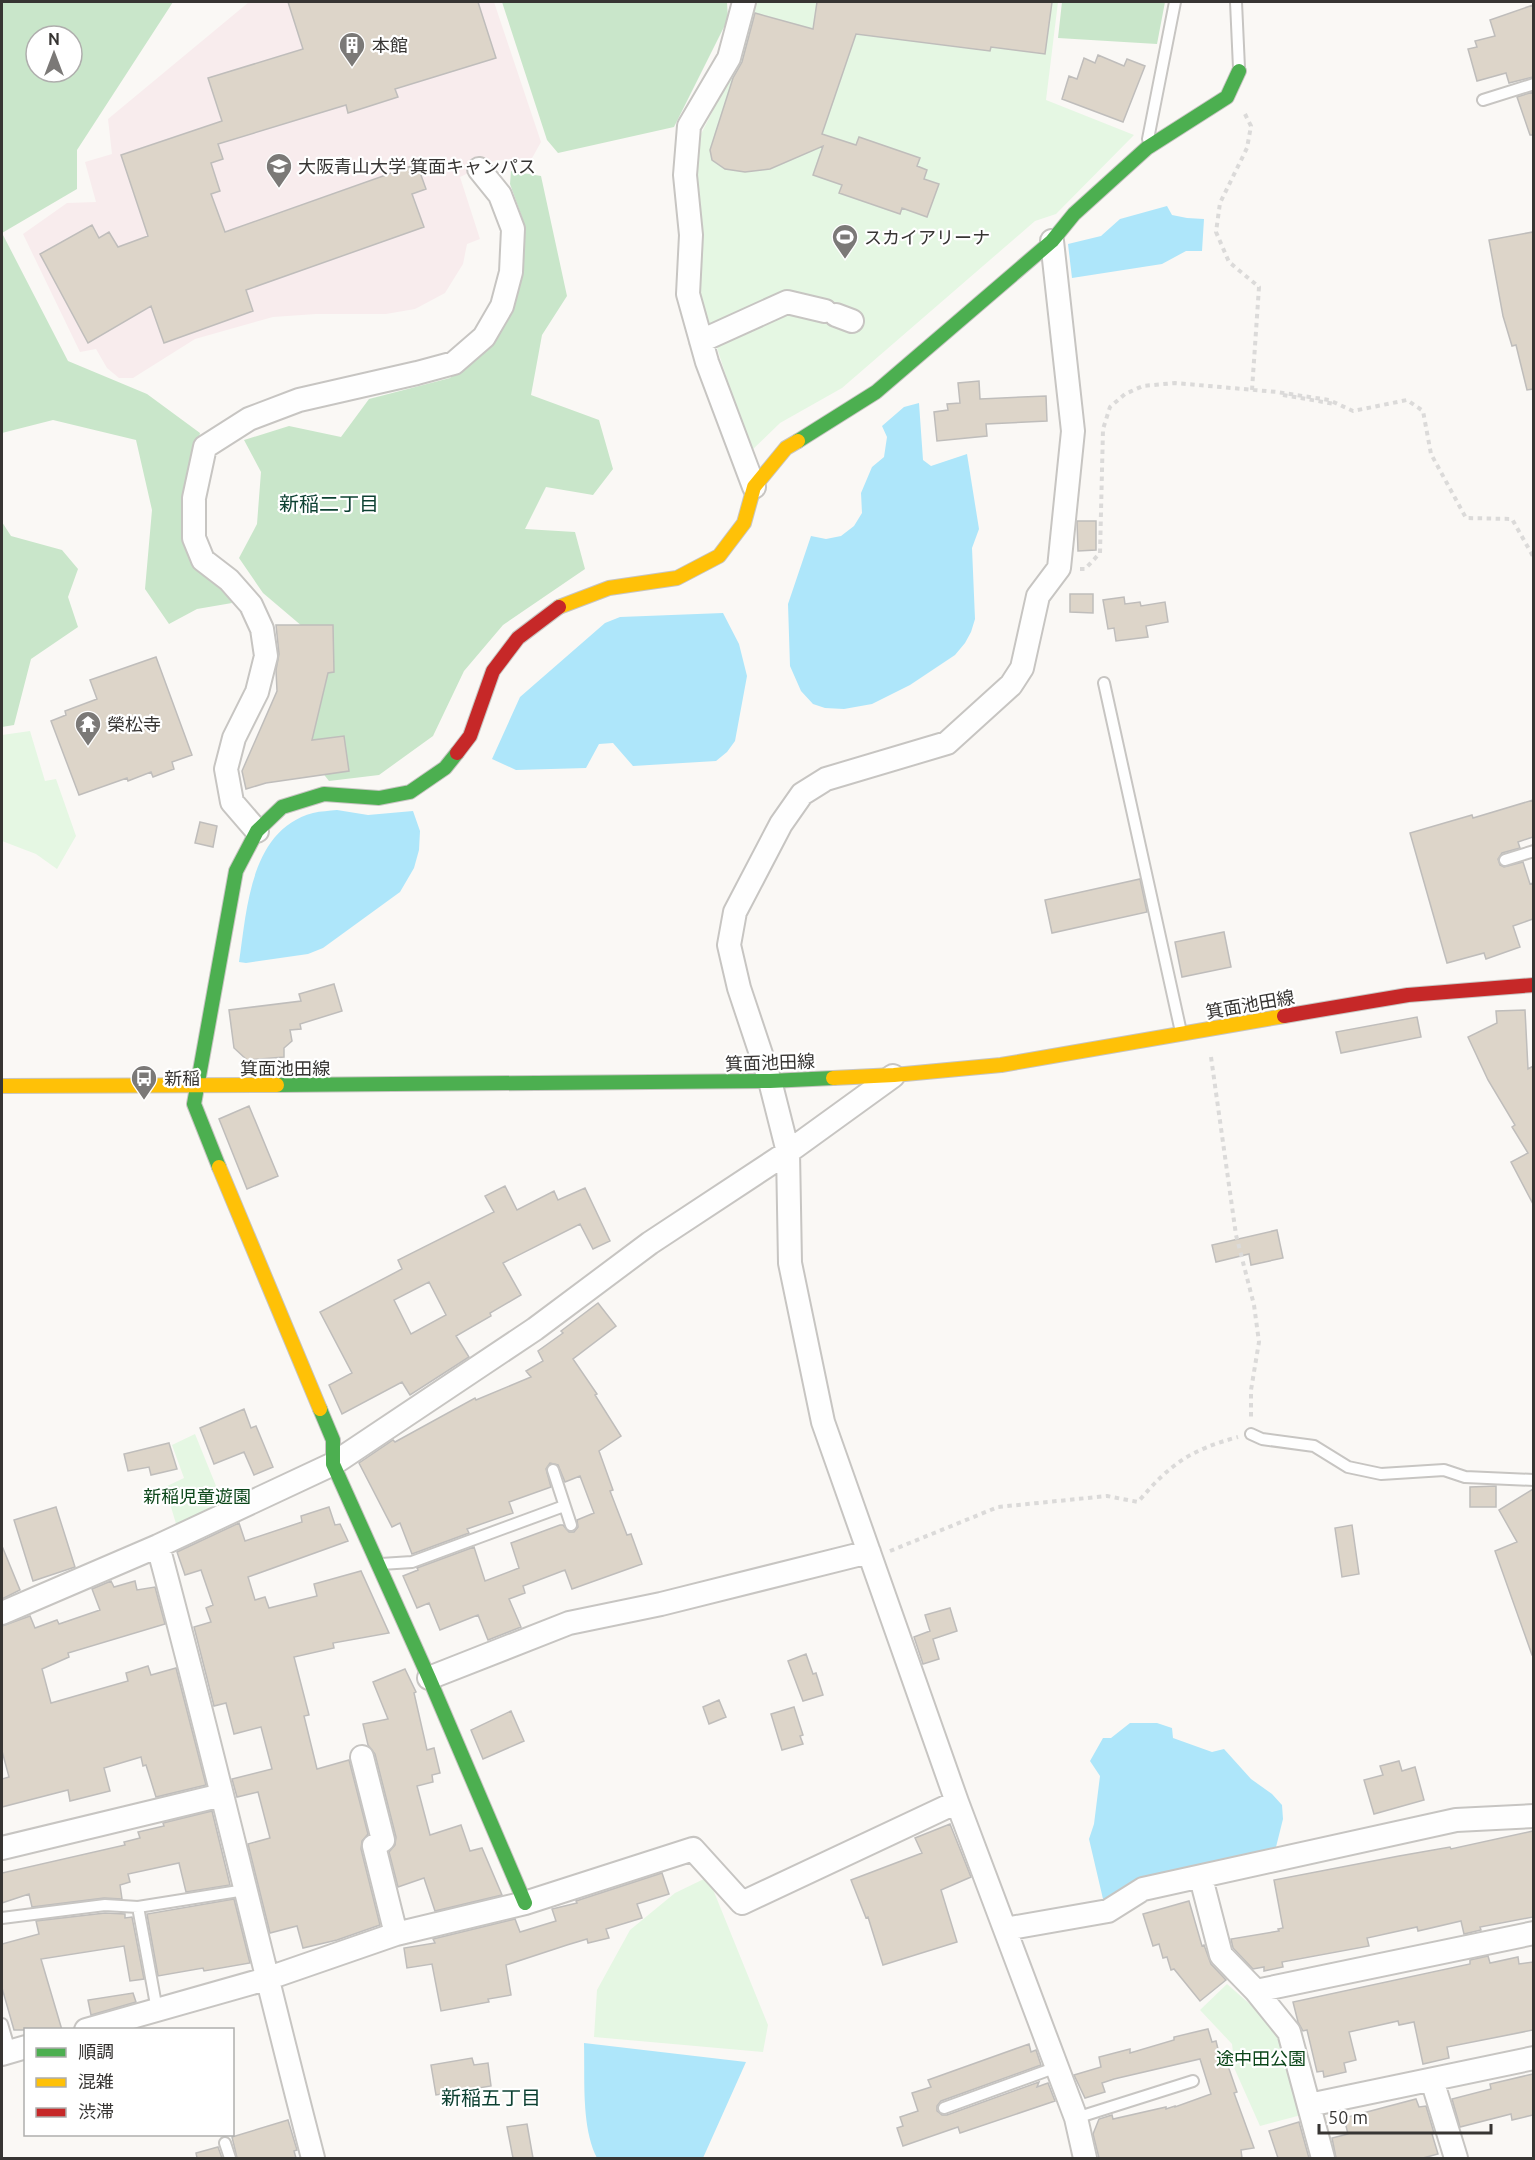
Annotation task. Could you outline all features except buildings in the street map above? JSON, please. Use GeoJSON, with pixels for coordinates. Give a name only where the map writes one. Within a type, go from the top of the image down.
{"type":"FeatureCollection","features":[{"type":"Feature","properties":{"kind":"street"},"geometry":{"type":"LineString","coordinates":[[744,2],[729,58],[689,126],[685,175],[691,235],[688,294],[707,362],[754,488]]}},
{"type":"Feature","properties":{"kind":"street"},"geometry":{"type":"LineString","coordinates":[[525,1903],[429,1678],[333,1464],[333,1440],[194,1104],[236,871],[257,831],[282,807],[324,794],[379,798],[410,792],[446,768],[470,736],[493,671],[518,638],[560,606],[609,588],[677,578],[719,556],[744,523],[754,488],[786,448],[876,392],[1052,241],[1074,214],[1147,148],[1227,97],[1239,71]]}},
{"type":"Feature","properties":{"kind":"street"},"geometry":{"type":"LineString","coordinates":[[257,831],[232,802],[226,769],[234,738],[257,692],[266,656],[262,629],[251,604],[229,580],[203,560],[194,538],[194,498],[205,447],[249,419],[299,400],[417,374],[454,363],[484,337],[502,306],[511,272],[513,229],[500,195],[479,169]]}},
{"type":"Feature","properties":{"kind":"street"},"geometry":{"type":"LineString","coordinates":[[1052,241],[1073,431],[1059,567],[1038,596],[1022,668],[1011,685],[947,743],[826,779],[802,794],[781,824],[735,912],[729,945],[739,988],[770,1081],[788,1152],[790,1263],[823,1422],[957,1802],[1076,2118],[1085,2158]]}},
{"type":"Feature","properties":{"kind":"street"},"geometry":{"type":"LineString","coordinates":[[701,341],[787,302],[838,316]]}},
{"type":"Feature","properties":{"kind":"street","name":"箕面池田線"},"geometry":{"type":"LineString","coordinates":[[2,1086],[770,1081],[894,1075],[1001,1065],[1408,995],[1533,985]]}},
{"type":"Feature","properties":{"kind":"street"},"geometry":{"type":"LineString","coordinates":[[2,1612],[158,1546],[333,1464],[535,1329],[650,1243],[788,1152],[894,1075]]}},
{"type":"Feature","properties":{"kind":"street"},"geometry":{"type":"LineString","coordinates":[[158,1546],[195,1683],[266,1979],[313,2158]]}},
{"type":"Feature","properties":{"kind":"street"},"geometry":{"type":"LineString","coordinates":[[429,1678],[569,1623],[661,1604],[869,1552]]}},
{"type":"Feature","properties":{"kind":"street"},"geometry":{"type":"LineString","coordinates":[[362,1757],[382,1840],[374,1846],[396,1934]]}},
{"type":"Feature","properties":{"kind":"street"},"geometry":{"type":"LineString","coordinates":[[2,1848],[222,1795]]}},
{"type":"Feature","properties":{"kind":"street"},"geometry":{"type":"LineString","coordinates":[[94,2028],[266,1979],[396,1934],[525,1903],[693,1849],[742,1903],[957,1802]]}},
{"type":"Feature","properties":{"kind":"street"},"geometry":{"type":"LineString","coordinates":[[1005,1929],[1108,1911],[1143,1890],[1456,1820],[1533,1816]]}},
{"type":"Feature","properties":{"kind":"street"},"geometry":{"type":"LineString","coordinates":[[1201,1878],[1221,1955],[1256,1991],[1289,2032],[1323,2158]]}},
{"type":"Feature","properties":{"kind":"street"},"geometry":{"type":"LineString","coordinates":[[1256,1991],[1533,1933]]}},
{"type":"Feature","properties":{"kind":"street"},"geometry":{"type":"LineString","coordinates":[[1309,2105],[1533,2058]]}},
{"type":"Feature","properties":{"kind":"street"},"geometry":{"type":"LineString","coordinates":[[1432,2080],[1456,2158]]}},
{"type":"Feature","properties":{"kind":"lane"},"geometry":{"type":"LineString","coordinates":[[1147,148],[1175,2]]}},
{"type":"Feature","properties":{"kind":"lane"},"geometry":{"type":"LineString","coordinates":[[1236,2],[1239,71]]}},
{"type":"Feature","properties":{"kind":"lane"},"geometry":{"type":"LineString","coordinates":[[1483,100],[1533,84]]}},
{"type":"Feature","properties":{"kind":"lane"},"geometry":{"type":"LineString","coordinates":[[1104,683],[1181,1034]]}},
{"type":"Feature","properties":{"kind":"lane"},"geometry":{"type":"LineString","coordinates":[[1505,860],[1533,851]]}},
{"type":"Feature","properties":{"kind":"lane"},"geometry":{"type":"LineString","coordinates":[[1251,1434],[1262,1439],[1314,1446],[1348,1467],[1381,1474],[1444,1470],[1465,1477],[1533,1480]]}},
{"type":"Feature","properties":{"kind":"lane"},"geometry":{"type":"LineString","coordinates":[[553,1470],[571,1525]]}},
{"type":"Feature","properties":{"kind":"lane"},"geometry":{"type":"LineString","coordinates":[[378,1564],[412,1562],[564,1506]]}},
{"type":"Feature","properties":{"kind":"lane"},"geometry":{"type":"LineString","coordinates":[[2,1918],[105,1905],[138,1907],[244,1890]]}},
{"type":"Feature","properties":{"kind":"lane"},"geometry":{"type":"LineString","coordinates":[[138,1907],[157,2010]]}},
{"type":"Feature","properties":{"kind":"lane"},"geometry":{"type":"LineString","coordinates":[[2,2024],[12,2050]]}},
{"type":"Feature","properties":{"kind":"lane"},"geometry":{"type":"LineString","coordinates":[[944,2108],[1057,2067]]}},
{"type":"Feature","properties":{"kind":"lane"},"geometry":{"type":"LineString","coordinates":[[1076,2118],[1193,2080]]}},
{"type":"Feature","properties":{"kind":"lane"},"geometry":{"type":"LineString","coordinates":[[225,2143],[230,2158]]}},
{"type":"Feature","properties":{"kind":"path"},"geometry":{"type":"LineString","coordinates":[[1244,110],[1251,126],[1247,148],[1220,203],[1216,232],[1229,262],[1259,287],[1252,390],[1362,409]]}},
{"type":"Feature","properties":{"kind":"path"},"geometry":{"type":"LineString","coordinates":[[1059,567],[1085,569],[1100,553],[1103,429],[1110,407],[1125,394],[1143,386],[1175,383],[1277,392],[1329,400],[1353,411],[1407,400],[1423,411],[1431,454],[1466,518],[1512,519],[1533,558]]}},
{"type":"Feature","properties":{"kind":"path"},"geometry":{"type":"LineString","coordinates":[[869,1552],[883,1554],[998,1507],[1107,1496],[1138,1502],[1158,1478],[1187,1456],[1207,1446],[1251,1434],[1251,1390],[1259,1342],[1254,1305],[1236,1235],[1207,1029]]}},
{"type":"Feature","properties":{"kind":"shaded area","name":"大阪青山大学 箕面キャンパス"},"geometry":{"type":"Polygon","coordinates":[[[249,2],[494,2],[541,142],[531,160],[496,160],[460,177],[480,239],[467,244],[463,264],[445,293],[415,309],[386,314],[316,314],[273,317],[195,339],[133,378],[119,378],[107,368],[96,349],[80,352],[23,234],[67,203],[96,202],[85,162],[112,154],[108,119],[249,2]]]}},
{"type":"Feature","properties":{"kind":"green space"},"geometry":{"type":"Polygon","coordinates":[[[2,2],[173,2],[77,150],[77,189],[2,233],[2,2]]]}},
{"type":"Feature","properties":{"kind":"green space"},"geometry":{"type":"Polygon","coordinates":[[[502,2],[727,2],[728,19],[674,127],[558,153],[547,140],[502,2]]]}},
{"type":"Feature","properties":{"kind":"green space","name":"スカイアリーナ"},"geometry":{"type":"Polygon","coordinates":[[[755,2],[1058,2],[1046,100],[1134,135],[1056,214],[1035,221],[842,388],[780,423],[750,452],[700,294],[701,225],[697,171],[701,134],[737,62],[755,2]]]}},
{"type":"Feature","properties":{"kind":"green space"},"geometry":{"type":"Polygon","coordinates":[[[1062,2],[1165,2],[1157,44],[1058,38],[1062,2]]]}},
{"type":"Feature","properties":{"kind":"green space"},"geometry":{"type":"Polygon","coordinates":[[[511,171],[541,176],[567,296],[542,335],[531,395],[599,420],[613,469],[593,495],[546,487],[525,529],[575,532],[585,569],[503,625],[464,671],[433,736],[379,775],[329,781],[307,753],[316,638],[263,593],[239,558],[257,524],[261,472],[244,440],[289,426],[341,437],[369,399],[450,378],[498,333],[519,261],[524,223],[510,184],[511,171]]]}},
{"type":"Feature","properties":{"kind":"green space"},"geometry":{"type":"Polygon","coordinates":[[[2,233],[68,361],[147,394],[200,433],[186,498],[232,603],[197,609],[169,624],[145,589],[152,510],[136,440],[53,420],[2,433],[2,233]]]}},
{"type":"Feature","properties":{"kind":"green space"},"geometry":{"type":"Polygon","coordinates":[[[2,522],[11,536],[62,550],[78,569],[68,597],[78,627],[31,659],[14,725],[2,727],[2,522]]]}},
{"type":"Feature","properties":{"kind":"green space"},"geometry":{"type":"Polygon","coordinates":[[[30,731],[45,781],[56,779],[76,836],[57,869],[36,854],[2,841],[2,735],[30,731]]]}},
{"type":"Feature","properties":{"kind":"green space","name":"新稲児童遊園"},"geometry":{"type":"Polygon","coordinates":[[[195,1434],[225,1508],[177,1527],[165,1487],[184,1478],[172,1445],[195,1434]]]}},
{"type":"Feature","properties":{"kind":"green space"},"geometry":{"type":"Polygon","coordinates":[[[708,1877],[768,2025],[763,2052],[594,2037],[597,1990],[630,1930],[675,1893],[708,1877]]]}},
{"type":"Feature","properties":{"kind":"green space","name":"途中田公園"},"geometry":{"type":"Polygon","coordinates":[[[1227,1984],[1283,2033],[1305,2114],[1260,2126],[1228,2054],[1233,2052],[1232,2044],[1200,2010],[1227,1984]]]}},
{"type":"Feature","properties":{"kind":"water"},"geometry":{"type":"Polygon","coordinates":[[[1167,206],[1172,215],[1204,219],[1202,251],[1186,251],[1162,264],[1072,278],[1068,244],[1101,236],[1120,219],[1167,206]]]}},
{"type":"Feature","properties":{"kind":"water"},"geometry":{"type":"Polygon","coordinates":[[[919,403],[923,460],[931,466],[967,454],[979,529],[972,548],[975,619],[971,632],[955,655],[910,685],[872,704],[844,709],[825,708],[813,704],[801,691],[790,666],[788,604],[811,536],[826,539],[841,536],[854,526],[862,513],[861,493],[872,467],[884,457],[887,437],[882,426],[904,407],[919,403]]]}},
{"type":"Feature","properties":{"kind":"water"},"geometry":{"type":"Polygon","coordinates":[[[723,613],[739,644],[747,676],[735,741],[716,761],[633,766],[613,743],[599,744],[586,768],[516,770],[492,759],[520,697],[605,623],[620,617],[723,613]]]}},
{"type":"Feature","properties":{"kind":"water"},"geometry":{"type":"Polygon","coordinates":[[[337,810],[368,815],[413,811],[420,831],[419,850],[414,868],[400,892],[323,948],[308,954],[239,962],[249,896],[264,854],[276,836],[292,822],[313,813],[337,810]]]}},
{"type":"Feature","properties":{"kind":"water"},"geometry":{"type":"Polygon","coordinates":[[[1130,1723],[1157,1723],[1172,1728],[1173,1738],[1212,1752],[1224,1749],[1251,1779],[1272,1794],[1282,1805],[1283,1819],[1274,1855],[1103,1899],[1089,1839],[1094,1824],[1100,1776],[1090,1761],[1103,1738],[1111,1738],[1130,1723]]]}},
{"type":"Feature","properties":{"kind":"water"},"geometry":{"type":"Polygon","coordinates":[[[584,2043],[746,2062],[703,2158],[597,2158],[588,2132],[586,2117],[584,2043]]]}},
{"type":"Feature","properties":{"kind":"traffic: fast"},"geometry":{"type":"LineString","coordinates":[[798,441],[876,392],[1052,241],[1074,214],[1147,148],[1227,97],[1239,71]]}},
{"type":"Feature","properties":{"kind":"traffic: fast"},"geometry":{"type":"LineString","coordinates":[[219,1167],[194,1104],[236,871],[257,831],[282,807],[324,794],[379,798],[410,792],[445,768],[457,753]]}},
{"type":"Feature","properties":{"kind":"traffic: fast"},"geometry":{"type":"LineString","coordinates":[[277,1085],[770,1081],[833,1078]]}},
{"type":"Feature","properties":{"kind":"traffic: fast"},"geometry":{"type":"LineString","coordinates":[[320,1409],[333,1440],[333,1464],[429,1678],[525,1903]]}},
{"type":"Feature","properties":{"kind":"traffic: slow"},"geometry":{"type":"LineString","coordinates":[[559,607],[609,588],[677,578],[719,556],[744,523],[754,487],[786,448],[798,441]]}},
{"type":"Feature","properties":{"kind":"traffic: slow"},"geometry":{"type":"LineString","coordinates":[[833,1078],[1001,1065],[1284,1016]]}},
{"type":"Feature","properties":{"kind":"traffic: slow"},"geometry":{"type":"LineString","coordinates":[[2,1086],[277,1085]]}},
{"type":"Feature","properties":{"kind":"traffic: slow"},"geometry":{"type":"LineString","coordinates":[[219,1167],[320,1409]]}},
{"type":"Feature","properties":{"kind":"traffic: jam"},"geometry":{"type":"LineString","coordinates":[[457,753],[470,736],[493,671],[518,638],[559,607]]}},
{"type":"Feature","properties":{"kind":"traffic: jam"},"geometry":{"type":"LineString","coordinates":[[1284,1016],[1408,995],[1534,985]]}},
{"type":"Feature","properties":{"kind":"place","name":"本館"},"geometry":{"type":"Point","coordinates":[352,68]}},
{"type":"Feature","properties":{"kind":"place","name":"大阪青山大学 箕面キャンパス"},"geometry":{"type":"Point","coordinates":[279,189]}},
{"type":"Feature","properties":{"kind":"place","name":"スカイアリーナ"},"geometry":{"type":"Point","coordinates":[845,260]}},
{"type":"Feature","properties":{"kind":"place","name":"榮松寺"},"geometry":{"type":"Point","coordinates":[88,747]}},
{"type":"Feature","properties":{"kind":"place","name":"新稲"},"geometry":{"type":"Point","coordinates":[144,1101]}},
{"type":"Feature","properties":{"kind":"district","name":"新稲二丁目"},"geometry":{"type":"Point","coordinates":[329,503]}},
{"type":"Feature","properties":{"kind":"district","name":"新稲五丁目"},"geometry":{"type":"Point","coordinates":[491,2097]}}]}
